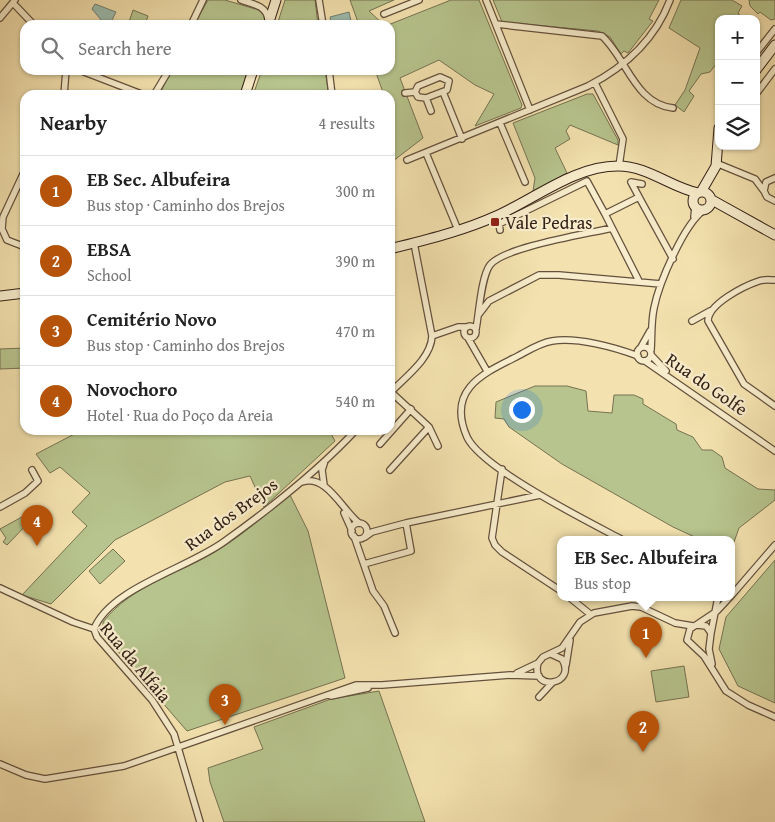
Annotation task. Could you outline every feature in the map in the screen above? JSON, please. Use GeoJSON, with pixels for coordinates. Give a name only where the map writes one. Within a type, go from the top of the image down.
{"type":"FeatureCollection","features":[{"type":"Feature","properties":{"kind":"main road"},"geometry":{"type":"LineString","coordinates":[[760,65],[775,45]]}},
{"type":"Feature","properties":{"kind":"main road"},"geometry":{"type":"LineString","coordinates":[[760,73],[775,53]]}},
{"type":"Feature","properties":{"kind":"main road"},"geometry":{"type":"LineString","coordinates":[[247,90],[251,75]]}},
{"type":"Feature","properties":{"kind":"main road"},"geometry":{"type":"LineString","coordinates":[[251,90],[255,75]]}},
{"type":"Feature","properties":{"kind":"main road"},"geometry":{"type":"LineString","coordinates":[[719,150],[719,164]]}},
{"type":"Feature","properties":{"kind":"main road"},"geometry":{"type":"LineString","coordinates":[[703,201],[719,164],[722,150]]}},
{"type":"Feature","properties":{"kind":"main road"},"geometry":{"type":"LineString","coordinates":[[395,248],[458,230],[494,217],[576,175],[590,170],[620,166],[640,170],[681,188],[703,201],[724,208],[775,235]]}},
{"type":"Feature","properties":{"kind":"main road"},"geometry":{"type":"LineString","coordinates":[[0,296],[20,294]]}},
{"type":"Feature","properties":{"kind":"street"},"geometry":{"type":"LineString","coordinates":[[193,20],[203,0]]}},
{"type":"Feature","properties":{"kind":"street"},"geometry":{"type":"LineString","coordinates":[[241,0],[271,11]]}},
{"type":"Feature","properties":{"kind":"street"},"geometry":{"type":"LineString","coordinates":[[319,0],[322,20]]}},
{"type":"Feature","properties":{"kind":"street"},"geometry":{"type":"LineString","coordinates":[[384,14],[419,0]]}},
{"type":"Feature","properties":{"kind":"street"},"geometry":{"type":"LineString","coordinates":[[486,0],[530,110]]}},
{"type":"Feature","properties":{"kind":"street"},"geometry":{"type":"LineString","coordinates":[[407,160],[595,83],[624,64],[651,34],[670,0]]}},
{"type":"Feature","properties":{"kind":"street"},"geometry":{"type":"LineString","coordinates":[[0,18],[14,2],[30,20]]}},
{"type":"Feature","properties":{"kind":"street"},"geometry":{"type":"LineString","coordinates":[[496,24],[602,36],[624,64],[641,91],[651,100],[664,107],[673,108]]}},
{"type":"Feature","properties":{"kind":"street"},"geometry":{"type":"LineString","coordinates":[[760,48],[775,29]]}},
{"type":"Feature","properties":{"kind":"street"},"geometry":{"type":"LineString","coordinates":[[760,89],[775,69]]}},
{"type":"Feature","properties":{"kind":"street"},"geometry":{"type":"LineString","coordinates":[[64,90],[66,75]]}},
{"type":"Feature","properties":{"kind":"street"},"geometry":{"type":"LineString","coordinates":[[92,75],[131,90]]}},
{"type":"Feature","properties":{"kind":"street"},"geometry":{"type":"LineString","coordinates":[[157,90],[166,75]]}},
{"type":"Feature","properties":{"kind":"street"},"geometry":{"type":"LineString","coordinates":[[330,75],[331,90]]}},
{"type":"Feature","properties":{"kind":"street"},"geometry":{"type":"LineString","coordinates":[[444,77],[449,81],[447,90],[426,98],[418,97],[415,92],[418,86],[444,77]]}},
{"type":"Feature","properties":{"kind":"street"},"geometry":{"type":"LineString","coordinates":[[595,83],[623,139],[620,166]]}},
{"type":"Feature","properties":{"kind":"street"},"geometry":{"type":"LineString","coordinates":[[405,93],[415,92]]}},
{"type":"Feature","properties":{"kind":"street"},"geometry":{"type":"LineString","coordinates":[[443,92],[462,139]]}},
{"type":"Feature","properties":{"kind":"street"},"geometry":{"type":"LineString","coordinates":[[426,98],[431,111]]}},
{"type":"Feature","properties":{"kind":"street"},"geometry":{"type":"LineString","coordinates":[[500,122],[525,182]]}},
{"type":"Feature","properties":{"kind":"street"},"geometry":{"type":"LineString","coordinates":[[426,153],[458,230]]}},
{"type":"Feature","properties":{"kind":"street"},"geometry":{"type":"LineString","coordinates":[[719,164],[755,179],[761,183],[767,197],[775,201]]}},
{"type":"Feature","properties":{"kind":"street"},"geometry":{"type":"LineString","coordinates":[[755,179],[773,178]]}},
{"type":"Feature","properties":{"kind":"street"},"geometry":{"type":"LineString","coordinates":[[764,191],[766,182],[773,178]]}},
{"type":"Feature","properties":{"kind":"street"},"geometry":{"type":"LineString","coordinates":[[20,179],[8,202],[2,229],[8,240],[20,245]]}},
{"type":"Feature","properties":{"kind":"street"},"geometry":{"type":"LineString","coordinates":[[500,230],[499,224],[587,181],[640,281]]}},
{"type":"Feature","properties":{"kind":"street"},"geometry":{"type":"LineString","coordinates":[[642,184],[631,182],[673,259]]}},
{"type":"Feature","properties":{"kind":"street"},"geometry":{"type":"LineString","coordinates":[[605,214],[639,197]]}},
{"type":"Feature","properties":{"kind":"street"},"geometry":{"type":"LineString","coordinates":[[673,378],[651,353],[650,329],[654,306],[661,284],[703,201]]}},
{"type":"Feature","properties":{"kind":"street"},"geometry":{"type":"LineString","coordinates":[[479,314],[490,266],[503,256],[528,247],[612,228]]}},
{"type":"Feature","properties":{"kind":"street"},"geometry":{"type":"LineString","coordinates":[[395,388],[425,357],[431,344],[432,336],[414,243]]}},
{"type":"Feature","properties":{"kind":"street"},"geometry":{"type":"LineString","coordinates":[[466,337],[473,330],[483,306],[539,275],[559,274],[661,284]]}},
{"type":"Feature","properties":{"kind":"street"},"geometry":{"type":"LineString","coordinates":[[692,321],[715,305],[760,280],[775,280]]}},
{"type":"Feature","properties":{"kind":"street"},"geometry":{"type":"LineString","coordinates":[[482,296],[491,300]]}},
{"type":"Feature","properties":{"kind":"street"},"geometry":{"type":"LineString","coordinates":[[710,310],[708,321],[744,384],[775,406]]}},
{"type":"Feature","properties":{"kind":"street"},"geometry":{"type":"LineString","coordinates":[[432,336],[458,327],[473,330]]}},
{"type":"Feature","properties":{"kind":"street"},"geometry":{"type":"LineString","coordinates":[[458,327],[488,371]]}},
{"type":"Feature","properties":{"kind":"street"},"geometry":{"type":"LineString","coordinates":[[615,536],[540,495],[482,454],[468,438],[462,419],[462,404],[475,380],[488,371],[540,344],[553,341],[639,351],[650,329]]}},
{"type":"Feature","properties":{"kind":"street"},"geometry":{"type":"LineString","coordinates":[[466,337],[473,330]]}},
{"type":"Feature","properties":{"kind":"street"},"geometry":{"type":"LineString","coordinates":[[473,330],[476,351]]}},
{"type":"Feature","properties":{"kind":"street","name":"Rua do Golfe"},"geometry":{"type":"LineString","coordinates":[[645,361],[651,353],[648,347],[639,351],[645,361],[673,378],[775,450]]}},
{"type":"Feature","properties":{"kind":"street"},"geometry":{"type":"LineString","coordinates":[[395,396],[429,427],[438,446]]}},
{"type":"Feature","properties":{"kind":"street"},"geometry":{"type":"LineString","coordinates":[[395,426],[410,409]]}},
{"type":"Feature","properties":{"kind":"street"},"geometry":{"type":"LineString","coordinates":[[390,470],[429,427]]}},
{"type":"Feature","properties":{"kind":"street","name":"Rua dos Brejos"},"geometry":{"type":"LineString","coordinates":[[94,629],[97,622],[118,599],[196,560],[224,542],[299,483],[351,435]]}},
{"type":"Feature","properties":{"kind":"street"},"geometry":{"type":"LineString","coordinates":[[380,444],[388,435]]}},
{"type":"Feature","properties":{"kind":"street"},"geometry":{"type":"LineString","coordinates":[[319,480],[325,460]]}},
{"type":"Feature","properties":{"kind":"street"},"geometry":{"type":"LineString","coordinates":[[502,468],[492,538],[495,545],[502,552],[557,588]]}},
{"type":"Feature","properties":{"kind":"street"},"geometry":{"type":"LineString","coordinates":[[0,507],[25,493],[38,481],[32,470]]}},
{"type":"Feature","properties":{"kind":"street"},"geometry":{"type":"LineString","coordinates":[[312,472],[350,516],[367,530],[365,537]]}},
{"type":"Feature","properties":{"kind":"street"},"geometry":{"type":"LineString","coordinates":[[299,483],[306,480],[319,480]]}},
{"type":"Feature","properties":{"kind":"street"},"geometry":{"type":"LineString","coordinates":[[353,534],[359,539],[386,528],[406,523],[540,495]]}},
{"type":"Feature","properties":{"kind":"street"},"geometry":{"type":"LineString","coordinates":[[339,502],[353,534],[373,591],[384,606],[395,633]]}},
{"type":"Feature","properties":{"kind":"street"},"geometry":{"type":"LineString","coordinates":[[364,564],[411,551],[406,523]]}},
{"type":"Feature","properties":{"kind":"street"},"geometry":{"type":"LineString","coordinates":[[353,534],[353,526],[362,524],[386,528]]}},
{"type":"Feature","properties":{"kind":"street"},"geometry":{"type":"LineString","coordinates":[[735,590],[775,546]]}},
{"type":"Feature","properties":{"kind":"street"},"geometry":{"type":"LineString","coordinates":[[735,585],[744,581]]}},
{"type":"Feature","properties":{"kind":"street","name":"Rua da Alfaia"},"geometry":{"type":"LineString","coordinates":[[0,588],[45,610],[94,629],[97,637],[152,700],[174,734],[200,822]]}},
{"type":"Feature","properties":{"kind":"street"},"geometry":{"type":"LineString","coordinates":[[575,601],[590,614]]}},
{"type":"Feature","properties":{"kind":"street"},"geometry":{"type":"LineString","coordinates":[[716,676],[709,649],[718,601]]}},
{"type":"Feature","properties":{"kind":"street"},"geometry":{"type":"LineString","coordinates":[[687,636],[695,625],[717,611],[725,601]]}},
{"type":"Feature","properties":{"kind":"street"},"geometry":{"type":"LineString","coordinates":[[510,675],[525,671],[538,663],[542,657],[562,648],[580,622],[590,614],[632,606],[648,609],[675,623],[687,636],[690,644],[697,649],[726,691],[775,717]]}},
{"type":"Feature","properties":{"kind":"street"},"geometry":{"type":"LineString","coordinates":[[675,623],[706,626],[711,632]]}},
{"type":"Feature","properties":{"kind":"street"},"geometry":{"type":"LineString","coordinates":[[538,663],[540,678],[539,697],[552,683],[562,678],[570,638]]}},
{"type":"Feature","properties":{"kind":"street"},"geometry":{"type":"LineString","coordinates":[[697,649],[707,647],[711,642]]}},
{"type":"Feature","properties":{"kind":"street"},"geometry":{"type":"LineString","coordinates":[[550,654],[558,656],[565,667]]}},
{"type":"Feature","properties":{"kind":"street"},"geometry":{"type":"LineString","coordinates":[[0,764],[26,775],[45,779],[124,766],[317,699],[382,685],[510,675],[540,678],[552,683]]}},
{"type":"Feature","properties":{"kind":"green space"},"geometry":{"type":"Polygon","coordinates":[[[208,0],[225,0],[262,11],[265,20],[197,20],[208,0]]]}},
{"type":"Feature","properties":{"kind":"green space"},"geometry":{"type":"Polygon","coordinates":[[[285,0],[315,0],[317,20],[279,20],[285,0]]]}},
{"type":"Feature","properties":{"kind":"green space"},"geometry":{"type":"Polygon","coordinates":[[[350,0],[394,0],[369,11],[379,20],[357,20],[350,0]]]}},
{"type":"Feature","properties":{"kind":"green space"},"geometry":{"type":"Polygon","coordinates":[[[451,0],[479,0],[522,105],[521,108],[475,126],[494,94],[475,85],[439,60],[400,78],[423,138],[395,159],[395,90],[382,90],[377,75],[395,75],[395,22],[451,0]]]}},
{"type":"Feature","properties":{"kind":"green space"},"geometry":{"type":"Polygon","coordinates":[[[493,0],[659,0],[649,19],[653,21],[628,53],[624,51],[621,54],[610,37],[598,31],[502,22],[493,0]]]}},
{"type":"Feature","properties":{"kind":"green space"},"geometry":{"type":"Polygon","coordinates":[[[681,0],[732,0],[742,6],[738,13],[740,15],[715,15],[715,65],[710,72],[701,74],[689,91],[694,96],[684,112],[675,105],[685,90],[700,48],[669,28],[681,0]]]}},
{"type":"Feature","properties":{"kind":"green space"},"geometry":{"type":"Polygon","coordinates":[[[749,0],[775,0],[775,19],[771,20],[760,12],[758,14],[750,6],[749,0]]]}},
{"type":"Feature","properties":{"kind":"green space"},"geometry":{"type":"Polygon","coordinates":[[[133,10],[148,16],[147,20],[130,20],[133,10]]]}},
{"type":"Feature","properties":{"kind":"green space"},"geometry":{"type":"Polygon","coordinates":[[[169,75],[247,75],[242,90],[162,90],[169,75]]]}},
{"type":"Feature","properties":{"kind":"green space"},"geometry":{"type":"Polygon","coordinates":[[[260,75],[326,75],[328,90],[255,90],[260,75]]]}},
{"type":"Feature","properties":{"kind":"green space"},"geometry":{"type":"Polygon","coordinates":[[[587,94],[593,94],[618,140],[618,145],[570,125],[566,131],[570,139],[555,148],[567,173],[533,191],[535,178],[513,123],[587,94]]]}},
{"type":"Feature","properties":{"kind":"green space"},"geometry":{"type":"Polygon","coordinates":[[[20,348],[20,368],[0,369],[0,349],[20,348]]]}},
{"type":"Feature","properties":{"kind":"green space"},"geometry":{"type":"Polygon","coordinates":[[[535,386],[567,386],[586,391],[588,411],[612,413],[614,395],[634,395],[643,399],[643,404],[676,424],[677,430],[693,437],[702,450],[712,450],[722,457],[725,468],[758,489],[775,490],[775,500],[739,528],[735,539],[735,536],[692,536],[673,527],[562,464],[509,427],[504,419],[495,418],[496,402],[535,386]]]}},
{"type":"Feature","properties":{"kind":"green space"},"geometry":{"type":"Polygon","coordinates":[[[72,435],[332,435],[335,441],[264,507],[250,476],[225,482],[115,540],[51,604],[22,595],[87,526],[72,512],[90,493],[60,467],[50,473],[36,454],[72,435]]]}},
{"type":"Feature","properties":{"kind":"green space"},"geometry":{"type":"Polygon","coordinates":[[[290,495],[308,531],[345,678],[187,731],[103,634],[103,622],[128,598],[143,588],[223,547],[290,495]]]}},
{"type":"Feature","properties":{"kind":"green space"},"geometry":{"type":"Polygon","coordinates":[[[31,512],[35,516],[7,545],[3,542],[6,538],[0,529],[31,512]]]}},
{"type":"Feature","properties":{"kind":"green space"},"geometry":{"type":"Polygon","coordinates":[[[113,549],[125,561],[100,584],[89,571],[113,549]]]}},
{"type":"Feature","properties":{"kind":"green space"},"geometry":{"type":"Polygon","coordinates":[[[775,560],[775,703],[738,686],[719,649],[726,617],[775,560]]]}},
{"type":"Feature","properties":{"kind":"green space"},"geometry":{"type":"Polygon","coordinates":[[[684,666],[689,697],[656,702],[651,671],[684,666]]]}},
{"type":"Feature","properties":{"kind":"green space"},"geometry":{"type":"Polygon","coordinates":[[[379,691],[425,822],[224,822],[210,782],[208,768],[263,749],[254,727],[331,699],[379,691]]]}},
{"type":"Feature","properties":{"kind":"shaded area"},"geometry":{"type":"Polygon","coordinates":[[[95,4],[116,12],[112,20],[101,20],[92,9],[95,4]]]}},
{"type":"Feature","properties":{"kind":"shaded area"},"geometry":{"type":"Polygon","coordinates":[[[349,12],[351,20],[331,20],[330,17],[349,12]]]}},
{"type":"Feature","properties":{"kind":"place","name":"Vale Pedras"},"geometry":{"type":"Point","coordinates":[495,222]}},
{"type":"Feature","properties":{"kind":"place","name":"Novochoro"},"geometry":{"type":"Point","coordinates":[37,546]}},
{"type":"Feature","properties":{"kind":"place","name":"EB Sec. Albufeira"},"geometry":{"type":"Point","coordinates":[646,658]}},
{"type":"Feature","properties":{"kind":"place","name":"Cemitério Novo"},"geometry":{"type":"Point","coordinates":[225,725]}},
{"type":"Feature","properties":{"kind":"place","name":"EBSA"},"geometry":{"type":"Point","coordinates":[643,752]}}]}
